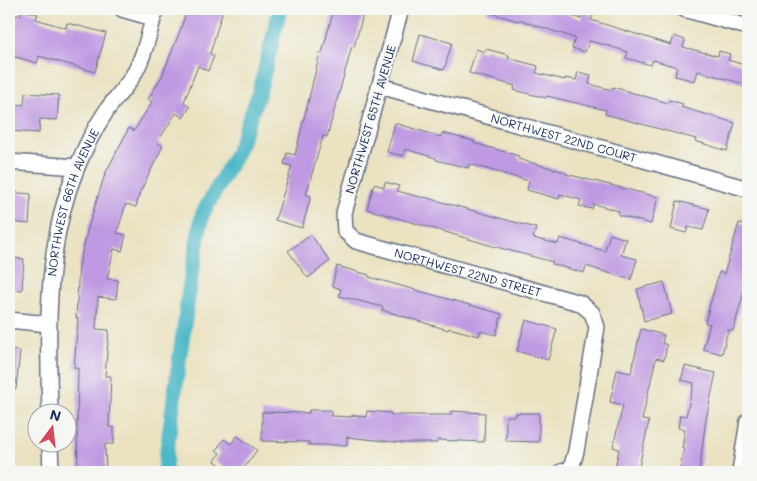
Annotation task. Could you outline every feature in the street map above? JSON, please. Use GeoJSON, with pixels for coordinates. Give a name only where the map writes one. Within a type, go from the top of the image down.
{"type":"FeatureCollection","features":[{"type":"Feature","properties":{"kind":"street"},"geometry":{"type":"LineString","coordinates":[[122,9],[155,13]]}},
{"type":"Feature","properties":{"kind":"street","name":"NORTHWEST 65TH AVENUE"},"geometry":{"type":"LineString","coordinates":[[345,231],[344,214],[401,9]]}},
{"type":"Feature","properties":{"kind":"street"},"geometry":{"type":"LineString","coordinates":[[684,9],[748,27]]}},
{"type":"Feature","properties":{"kind":"street","name":"NORTHWEST 66TH AVENUE"},"geometry":{"type":"LineString","coordinates":[[50,404],[48,324],[50,273],[59,223],[77,166],[105,113],[133,76],[146,46],[155,13]]}},
{"type":"Feature","properties":{"kind":"street","name":"NORTHWEST 22ND COURT"},"geometry":{"type":"LineString","coordinates":[[380,86],[748,189]]}},
{"type":"Feature","properties":{"kind":"street"},"geometry":{"type":"LineString","coordinates":[[9,162],[77,166]]}},
{"type":"Feature","properties":{"kind":"street","name":"NORTHWEST 22ND STREET"},"geometry":{"type":"LineString","coordinates":[[345,231],[356,241],[580,303],[592,313],[597,327],[576,451],[566,470]]}},
{"type":"Feature","properties":{"kind":"street"},"geometry":{"type":"LineString","coordinates":[[9,320],[48,324]]}},
{"type":"Feature","properties":{"kind":"street"},"geometry":{"type":"LineString","coordinates":[[740,472],[748,421]]}},
{"type":"Feature","properties":{"kind":"street"},"geometry":{"type":"LineString","coordinates":[[50,454],[51,472]]}},
{"type":"Feature","properties":{"kind":"building"},"geometry":{"type":"Polygon","coordinates":[[[187,9],[223,9],[210,54],[214,56],[208,71],[198,66],[184,102],[190,107],[183,118],[176,113],[157,143],[163,146],[140,192],[136,207],[126,204],[117,233],[126,235],[122,251],[114,249],[107,279],[118,280],[116,299],[98,297],[96,329],[109,330],[105,376],[111,376],[109,427],[114,427],[114,444],[105,444],[106,472],[78,472],[78,368],[74,368],[78,318],[76,318],[79,265],[88,228],[105,174],[129,128],[134,131],[152,102],[148,99],[162,76],[187,9]]]}},
{"type":"Feature","properties":{"kind":"building"},"geometry":{"type":"Polygon","coordinates":[[[334,9],[363,15],[354,47],[352,46],[327,137],[323,136],[306,194],[311,196],[302,228],[275,220],[292,166],[284,164],[287,153],[295,155],[320,53],[322,53],[334,9]]]}},
{"type":"Feature","properties":{"kind":"building"},"geometry":{"type":"Polygon","coordinates":[[[487,9],[550,9],[581,19],[583,12],[593,16],[591,20],[671,45],[674,36],[685,40],[683,47],[718,56],[719,51],[730,54],[728,60],[748,66],[744,84],[698,71],[695,81],[675,76],[677,67],[653,60],[651,65],[626,58],[628,52],[589,41],[585,52],[572,48],[575,38],[487,12],[487,9]]]}},
{"type":"Feature","properties":{"kind":"building"},"geometry":{"type":"Polygon","coordinates":[[[22,10],[38,14],[36,19],[66,28],[67,23],[106,33],[95,72],[39,56],[37,63],[9,55],[9,12],[20,16],[22,10]]]}},
{"type":"Feature","properties":{"kind":"building"},"geometry":{"type":"Polygon","coordinates":[[[420,34],[452,43],[444,70],[413,61],[420,34]]]}},
{"type":"Feature","properties":{"kind":"building"},"geometry":{"type":"Polygon","coordinates":[[[476,49],[485,52],[486,49],[509,55],[508,58],[538,66],[536,73],[565,80],[565,78],[576,80],[578,72],[591,75],[589,84],[612,90],[613,87],[668,103],[669,100],[683,104],[681,107],[735,123],[727,151],[695,141],[696,139],[605,114],[606,110],[514,90],[515,86],[469,73],[476,49]]]}},
{"type":"Feature","properties":{"kind":"building"},"geometry":{"type":"Polygon","coordinates":[[[25,93],[59,95],[57,120],[40,119],[39,133],[9,131],[9,103],[24,105],[25,93]]]}},
{"type":"Feature","properties":{"kind":"building"},"geometry":{"type":"Polygon","coordinates":[[[395,123],[441,137],[442,133],[474,141],[474,143],[519,156],[518,159],[566,172],[566,174],[658,197],[651,224],[618,215],[619,211],[594,204],[592,209],[579,206],[581,200],[560,194],[559,199],[527,190],[529,181],[469,164],[468,168],[436,160],[436,158],[405,149],[403,156],[387,152],[395,123]]]}},
{"type":"Feature","properties":{"kind":"building"},"geometry":{"type":"Polygon","coordinates":[[[385,182],[399,186],[397,191],[536,228],[533,238],[558,244],[560,238],[605,251],[610,234],[626,239],[621,255],[637,259],[631,280],[586,266],[584,273],[552,264],[553,262],[367,209],[374,184],[384,187],[385,182]]]}},
{"type":"Feature","properties":{"kind":"building"},"geometry":{"type":"Polygon","coordinates":[[[9,192],[31,194],[29,224],[9,222],[9,192]]]}},
{"type":"Feature","properties":{"kind":"building"},"geometry":{"type":"Polygon","coordinates":[[[677,201],[709,209],[703,230],[688,227],[686,233],[671,229],[677,201]]]}},
{"type":"Feature","properties":{"kind":"building"},"geometry":{"type":"Polygon","coordinates":[[[739,223],[748,225],[748,277],[733,331],[728,330],[722,354],[703,349],[710,324],[705,323],[719,272],[724,274],[739,223]]]}},
{"type":"Feature","properties":{"kind":"building"},"geometry":{"type":"Polygon","coordinates":[[[311,235],[330,261],[308,278],[288,251],[311,235]]]}},
{"type":"Feature","properties":{"kind":"building"},"geometry":{"type":"Polygon","coordinates":[[[9,258],[24,259],[22,290],[9,289],[9,258]]]}},
{"type":"Feature","properties":{"kind":"building"},"geometry":{"type":"Polygon","coordinates":[[[337,266],[369,275],[369,277],[502,314],[496,335],[480,331],[479,336],[449,328],[448,330],[382,310],[383,307],[339,296],[341,289],[332,286],[337,266]]]}},
{"type":"Feature","properties":{"kind":"building"},"geometry":{"type":"Polygon","coordinates":[[[664,282],[672,314],[644,321],[637,289],[664,282]]]}},
{"type":"Feature","properties":{"kind":"building"},"geometry":{"type":"Polygon","coordinates":[[[526,320],[557,329],[548,360],[517,351],[526,320]]]}},
{"type":"Feature","properties":{"kind":"building"},"geometry":{"type":"Polygon","coordinates":[[[641,329],[664,335],[662,343],[667,345],[664,360],[656,358],[642,420],[649,421],[638,472],[614,472],[619,449],[613,447],[623,405],[610,402],[617,370],[631,373],[641,329]]]}},
{"type":"Feature","properties":{"kind":"building"},"geometry":{"type":"Polygon","coordinates":[[[9,350],[20,351],[16,389],[9,389],[9,350]]]}},
{"type":"Feature","properties":{"kind":"building"},"geometry":{"type":"Polygon","coordinates":[[[685,366],[716,373],[706,419],[699,472],[679,472],[684,448],[682,448],[685,429],[678,428],[680,415],[686,416],[694,383],[681,380],[685,366]]]}},
{"type":"Feature","properties":{"kind":"building"},"geometry":{"type":"Polygon","coordinates":[[[309,410],[331,410],[331,416],[352,417],[352,415],[366,417],[367,411],[391,413],[391,415],[451,415],[451,411],[485,413],[484,442],[437,440],[437,443],[404,443],[347,437],[347,445],[309,445],[309,442],[262,441],[262,412],[309,413],[309,410]]]}},
{"type":"Feature","properties":{"kind":"building"},"geometry":{"type":"Polygon","coordinates":[[[516,413],[539,413],[539,442],[506,441],[506,416],[516,416],[516,413]]]}},
{"type":"Feature","properties":{"kind":"building"},"geometry":{"type":"Polygon","coordinates":[[[237,436],[257,450],[241,472],[230,472],[215,461],[220,453],[216,450],[224,439],[231,444],[237,436]]]}},
{"type":"Feature","properties":{"kind":"waterway"},"geometry":{"type":"LineString","coordinates":[[165,472],[189,290],[202,215],[237,152],[259,93],[280,9]]}}]}
